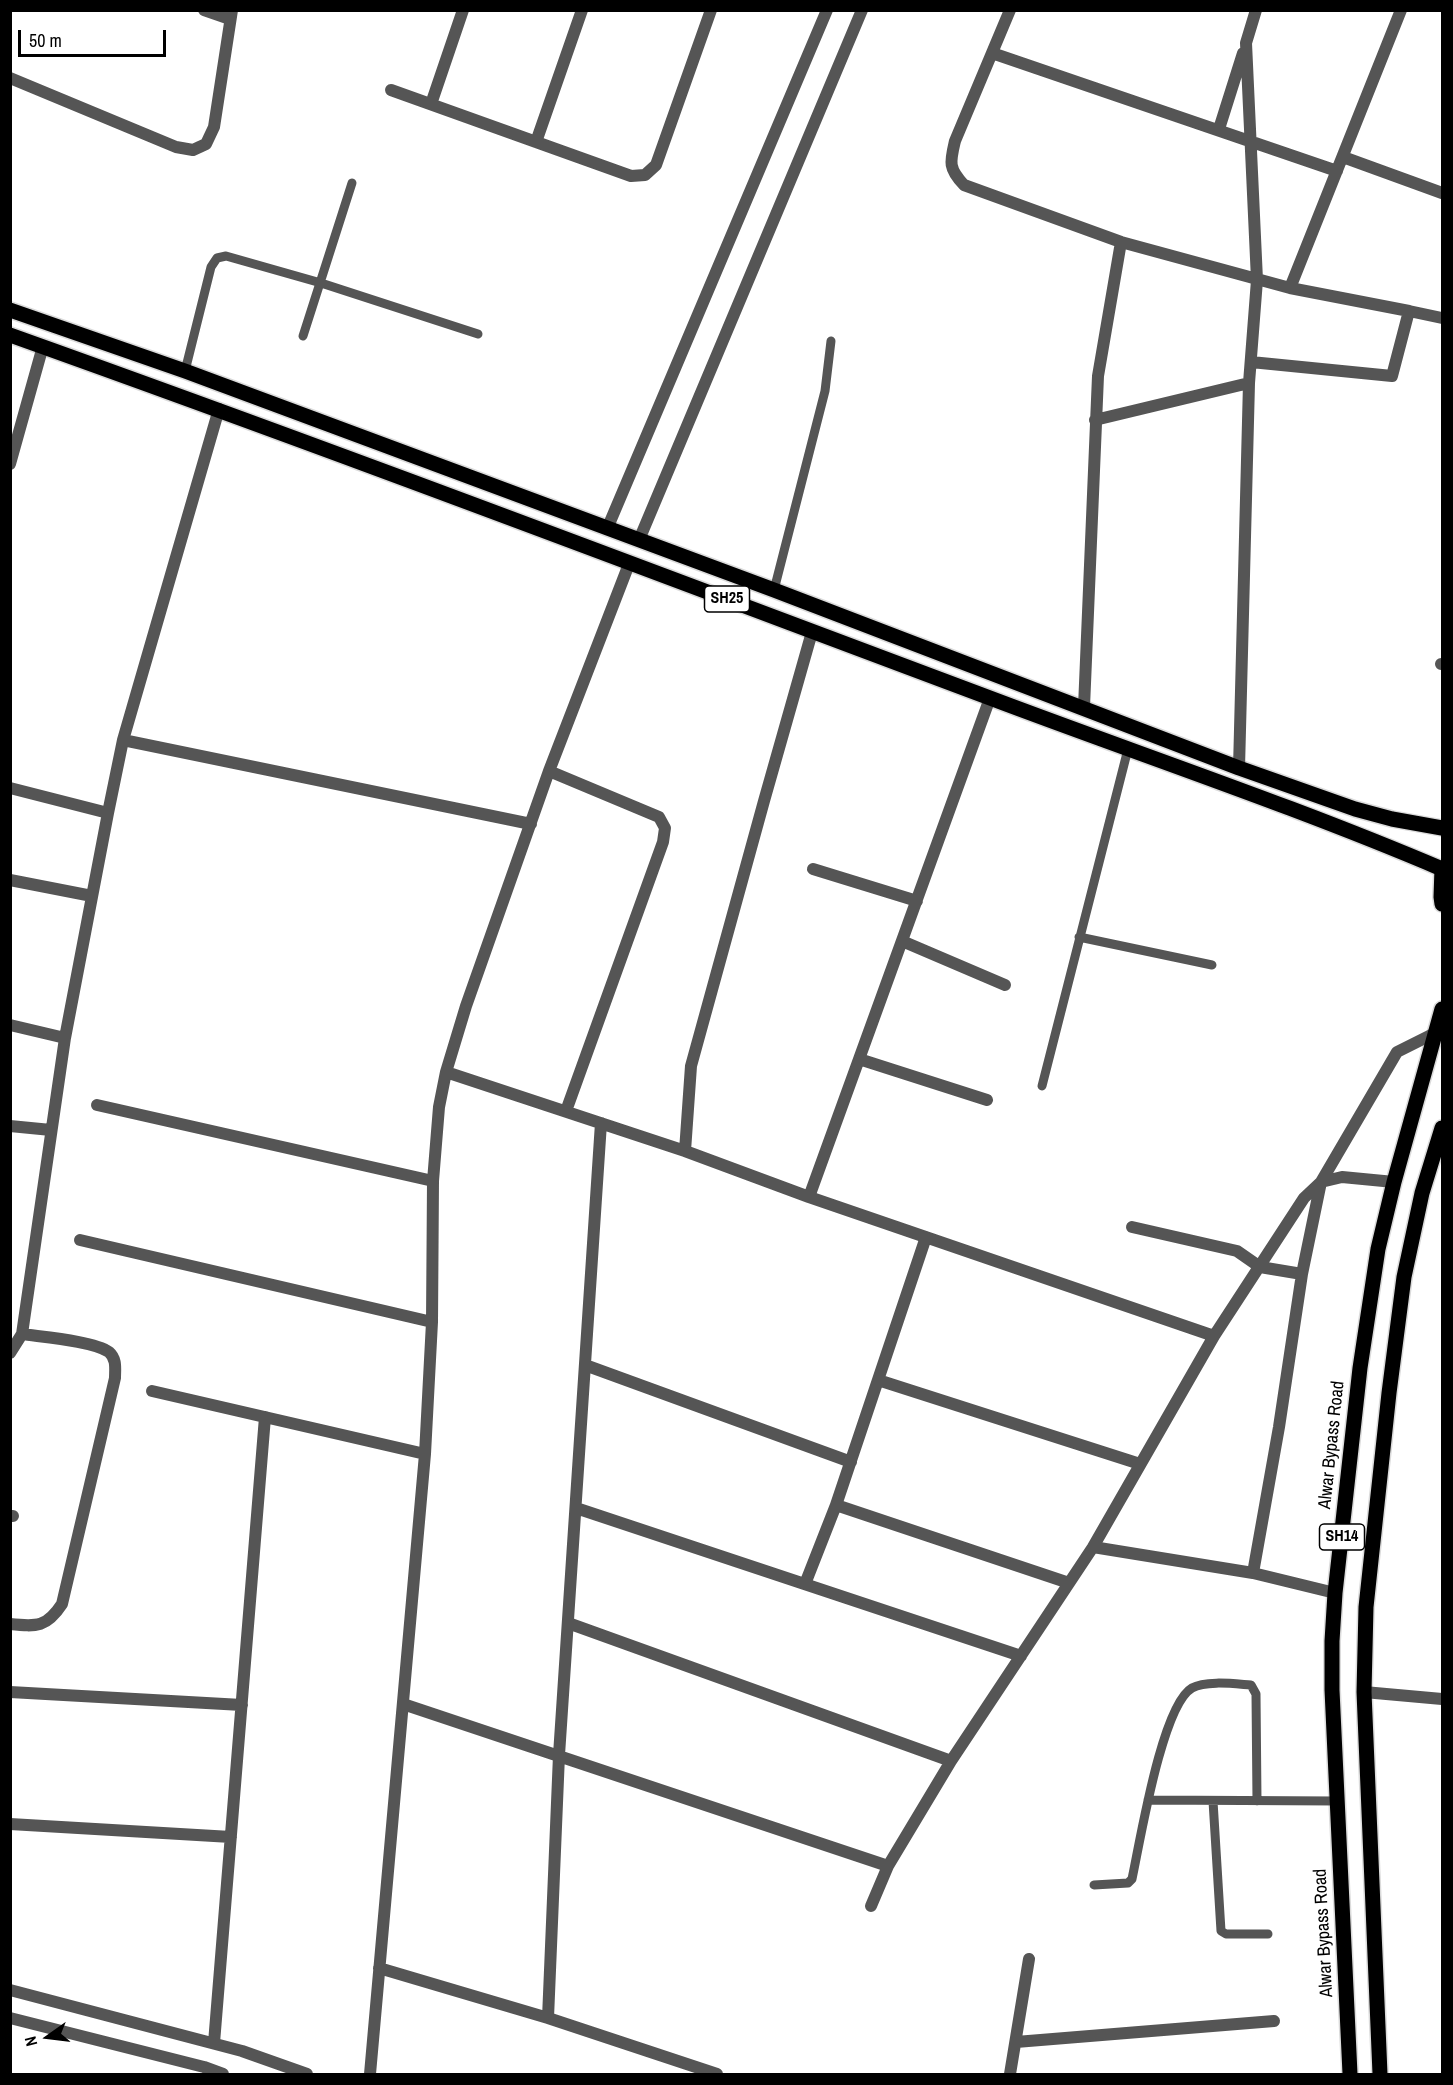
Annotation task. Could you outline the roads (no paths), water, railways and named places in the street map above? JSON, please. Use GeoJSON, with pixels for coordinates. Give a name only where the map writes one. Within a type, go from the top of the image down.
{"type":"FeatureCollection","features":[{"type":"Feature","properties":{"kind":"main road","name":"SH25"},"geometry":{"type":"LineString","coordinates":[[10,310],[185,371],[774,590],[1239,768],[1355,809],[1392,819],[1443,828]]}},
{"type":"Feature","properties":{"kind":"main road","name":"SH25"},"geometry":{"type":"LineString","coordinates":[[10,335],[219,409],[629,564],[1361,834],[1442,869],[1443,904]]}},
{"type":"Feature","properties":{"kind":"main road","name":"Alwar Bypass Road"},"geometry":{"type":"LineString","coordinates":[[1350,2074],[1332,1641],[1335,1593],[1360,1368],[1378,1249],[1394,1182],[1443,1009]]}},
{"type":"Feature","properties":{"kind":"main road","name":"SH14"},"geometry":{"type":"LineString","coordinates":[[1380,2074],[1364,1692],[1366,1607],[1404,1277],[1422,1193],[1435,1146],[1443,1128]]}},
{"type":"Feature","properties":{"kind":"street"},"geometry":{"type":"LineString","coordinates":[[10,78],[176,147],[193,150],[206,144],[214,127],[231,15],[204,10]]}},
{"type":"Feature","properties":{"kind":"street"},"geometry":{"type":"LineString","coordinates":[[431,104],[463,10]]}},
{"type":"Feature","properties":{"kind":"street"},"geometry":{"type":"LineString","coordinates":[[536,142],[582,10]]}},
{"type":"Feature","properties":{"kind":"street"},"geometry":{"type":"LineString","coordinates":[[391,90],[631,176],[645,175],[656,165],[711,10]]}},
{"type":"Feature","properties":{"kind":"street"},"geometry":{"type":"LineString","coordinates":[[607,528],[827,10]]}},
{"type":"Feature","properties":{"kind":"street"},"geometry":{"type":"LineString","coordinates":[[639,540],[862,10]]}},
{"type":"Feature","properties":{"kind":"street"},"geometry":{"type":"LineString","coordinates":[[1010,10],[955,141],[950,160],[953,174],[964,185],[1121,242],[1257,280],[1443,318]]}},
{"type":"Feature","properties":{"kind":"street"},"geometry":{"type":"LineString","coordinates":[[1219,129],[1256,10]]}},
{"type":"Feature","properties":{"kind":"street"},"geometry":{"type":"LineString","coordinates":[[1290,288],[1401,10]]}},
{"type":"Feature","properties":{"kind":"street"},"geometry":{"type":"LineString","coordinates":[[1239,768],[1250,383],[1257,280],[1246,43]]}},
{"type":"Feature","properties":{"kind":"street"},"geometry":{"type":"LineString","coordinates":[[992,52],[1337,171]]}},
{"type":"Feature","properties":{"kind":"street"},"geometry":{"type":"LineString","coordinates":[[1343,157],[1443,193]]}},
{"type":"Feature","properties":{"kind":"street"},"geometry":{"type":"LineString","coordinates":[[1084,707],[1098,376],[1121,242]]}},
{"type":"Feature","properties":{"kind":"street"},"geometry":{"type":"LineString","coordinates":[[1251,362],[1392,376],[1409,311]]}},
{"type":"Feature","properties":{"kind":"street"},"geometry":{"type":"LineString","coordinates":[[10,464],[43,346]]}},
{"type":"Feature","properties":{"kind":"street"},"geometry":{"type":"LineString","coordinates":[[1095,420],[1250,383]]}},
{"type":"Feature","properties":{"kind":"street"},"geometry":{"type":"LineString","coordinates":[[10,1353],[22,1334],[65,1038],[123,740],[219,409]]}},
{"type":"Feature","properties":{"kind":"street"},"geometry":{"type":"LineString","coordinates":[[370,2074],[425,1454],[432,1322],[433,1181],[439,1107],[446,1072],[466,1005],[549,771],[629,564]]}},
{"type":"Feature","properties":{"kind":"street"},"geometry":{"type":"LineString","coordinates":[[685,1151],[691,1066],[812,632]]}},
{"type":"Feature","properties":{"kind":"street"},"geometry":{"type":"LineString","coordinates":[[809,1197],[990,698]]}},
{"type":"Feature","properties":{"kind":"street"},"geometry":{"type":"LineString","coordinates":[[123,740],[531,824]]}},
{"type":"Feature","properties":{"kind":"street"},"geometry":{"type":"LineString","coordinates":[[549,771],[659,817],[665,828],[663,842],[566,1111]]}},
{"type":"Feature","properties":{"kind":"street"},"geometry":{"type":"LineString","coordinates":[[10,788],[108,813]]}},
{"type":"Feature","properties":{"kind":"street"},"geometry":{"type":"LineString","coordinates":[[813,869],[917,901]]}},
{"type":"Feature","properties":{"kind":"street"},"geometry":{"type":"LineString","coordinates":[[10,880],[92,896]]}},
{"type":"Feature","properties":{"kind":"street"},"geometry":{"type":"LineString","coordinates":[[902,941],[1005,985]]}},
{"type":"Feature","properties":{"kind":"street"},"geometry":{"type":"LineString","coordinates":[[10,1025],[65,1038]]}},
{"type":"Feature","properties":{"kind":"street"},"geometry":{"type":"LineString","coordinates":[[871,1906],[888,1866],[951,1761],[1093,1547],[1214,1336],[1304,1198],[1321,1182],[1397,1052],[1435,1033]]}},
{"type":"Feature","properties":{"kind":"street"},"geometry":{"type":"LineString","coordinates":[[860,1059],[987,1100]]}},
{"type":"Feature","properties":{"kind":"street"},"geometry":{"type":"LineString","coordinates":[[446,1072],[685,1151],[809,1197],[1214,1336]]}},
{"type":"Feature","properties":{"kind":"street"},"geometry":{"type":"LineString","coordinates":[[97,1105],[433,1181]]}},
{"type":"Feature","properties":{"kind":"street"},"geometry":{"type":"LineString","coordinates":[[548,2018],[559,1755],[601,1123]]}},
{"type":"Feature","properties":{"kind":"street"},"geometry":{"type":"LineString","coordinates":[[10,1126],[51,1130]]}},
{"type":"Feature","properties":{"kind":"street"},"geometry":{"type":"LineString","coordinates":[[1321,1182],[1342,1176],[1394,1182]]}},
{"type":"Feature","properties":{"kind":"street"},"geometry":{"type":"LineString","coordinates":[[1252,1573],[1279,1427],[1302,1274],[1321,1182]]}},
{"type":"Feature","properties":{"kind":"street"},"geometry":{"type":"LineString","coordinates":[[1132,1227],[1237,1251],[1260,1267],[1302,1274]]}},
{"type":"Feature","properties":{"kind":"street"},"geometry":{"type":"LineString","coordinates":[[805,1584],[851,1462],[926,1237]]}},
{"type":"Feature","properties":{"kind":"street"},"geometry":{"type":"LineString","coordinates":[[80,1240],[432,1322]]}},
{"type":"Feature","properties":{"kind":"street"},"geometry":{"type":"LineString","coordinates":[[10,1624],[40,1624],[53,1617],[62,1604],[116,1362],[109,1353],[93,1346],[22,1334]]}},
{"type":"Feature","properties":{"kind":"street"},"geometry":{"type":"LineString","coordinates":[[585,1365],[851,1462]]}},
{"type":"Feature","properties":{"kind":"street"},"geometry":{"type":"LineString","coordinates":[[878,1380],[1140,1464]]}},
{"type":"Feature","properties":{"kind":"street"},"geometry":{"type":"LineString","coordinates":[[152,1391],[425,1454]]}},
{"type":"Feature","properties":{"kind":"street"},"geometry":{"type":"LineString","coordinates":[[214,2043],[265,1417]]}},
{"type":"Feature","properties":{"kind":"street"},"geometry":{"type":"LineString","coordinates":[[836,1505],[1069,1583]]}},
{"type":"Feature","properties":{"kind":"street"},"geometry":{"type":"LineString","coordinates":[[576,1508],[1021,1656]]}},
{"type":"Feature","properties":{"kind":"street"},"geometry":{"type":"LineString","coordinates":[[1093,1547],[1252,1573],[1335,1593]]}},
{"type":"Feature","properties":{"kind":"street"},"geometry":{"type":"LineString","coordinates":[[568,1623],[951,1761]]}},
{"type":"Feature","properties":{"kind":"street"},"geometry":{"type":"LineString","coordinates":[[10,1692],[242,1705]]}},
{"type":"Feature","properties":{"kind":"street"},"geometry":{"type":"LineString","coordinates":[[1364,1692],[1443,1699]]}},
{"type":"Feature","properties":{"kind":"street"},"geometry":{"type":"LineString","coordinates":[[403,1704],[888,1866]]}},
{"type":"Feature","properties":{"kind":"street"},"geometry":{"type":"LineString","coordinates":[[10,1824],[231,1837]]}},
{"type":"Feature","properties":{"kind":"street"},"geometry":{"type":"LineString","coordinates":[[1010,2074],[1029,1959]]}},
{"type":"Feature","properties":{"kind":"street"},"geometry":{"type":"LineString","coordinates":[[379,1968],[548,2018],[717,2074]]}},
{"type":"Feature","properties":{"kind":"street"},"geometry":{"type":"LineString","coordinates":[[10,1990],[214,2043],[307,2074]]}},
{"type":"Feature","properties":{"kind":"street"},"geometry":{"type":"LineString","coordinates":[[10,2018],[204,2067],[223,2074]]}},
{"type":"Feature","properties":{"kind":"street"},"geometry":{"type":"LineString","coordinates":[[1016,2042],[1274,2021]]}},
{"type":"Feature","properties":{"kind":"lane"},"geometry":{"type":"LineString","coordinates":[[303,336],[352,183]]}},
{"type":"Feature","properties":{"kind":"lane"},"geometry":{"type":"LineString","coordinates":[[185,371],[211,267],[217,258],[226,256],[321,283],[478,334]]}},
{"type":"Feature","properties":{"kind":"lane"},"geometry":{"type":"LineString","coordinates":[[774,590],[825,391],[831,341]]}},
{"type":"Feature","properties":{"kind":"lane"},"geometry":{"type":"LineString","coordinates":[[1042,1086],[1128,749]]}},
{"type":"Feature","properties":{"kind":"lane"},"geometry":{"type":"LineString","coordinates":[[1079,937],[1212,965]]}},
{"type":"Feature","properties":{"kind":"lane"},"geometry":{"type":"LineString","coordinates":[[1094,1885],[1128,1883],[1132,1879],[1155,1772],[1177,1703],[1195,1686],[1251,1684],[1255,1690],[1257,1801]]}},
{"type":"Feature","properties":{"kind":"lane"},"geometry":{"type":"LineString","coordinates":[[1148,1800],[1337,1801]]}},
{"type":"Feature","properties":{"kind":"lane"},"geometry":{"type":"LineString","coordinates":[[1214,1801],[1221,1930],[1226,1934],[1268,1934]]}}]}
